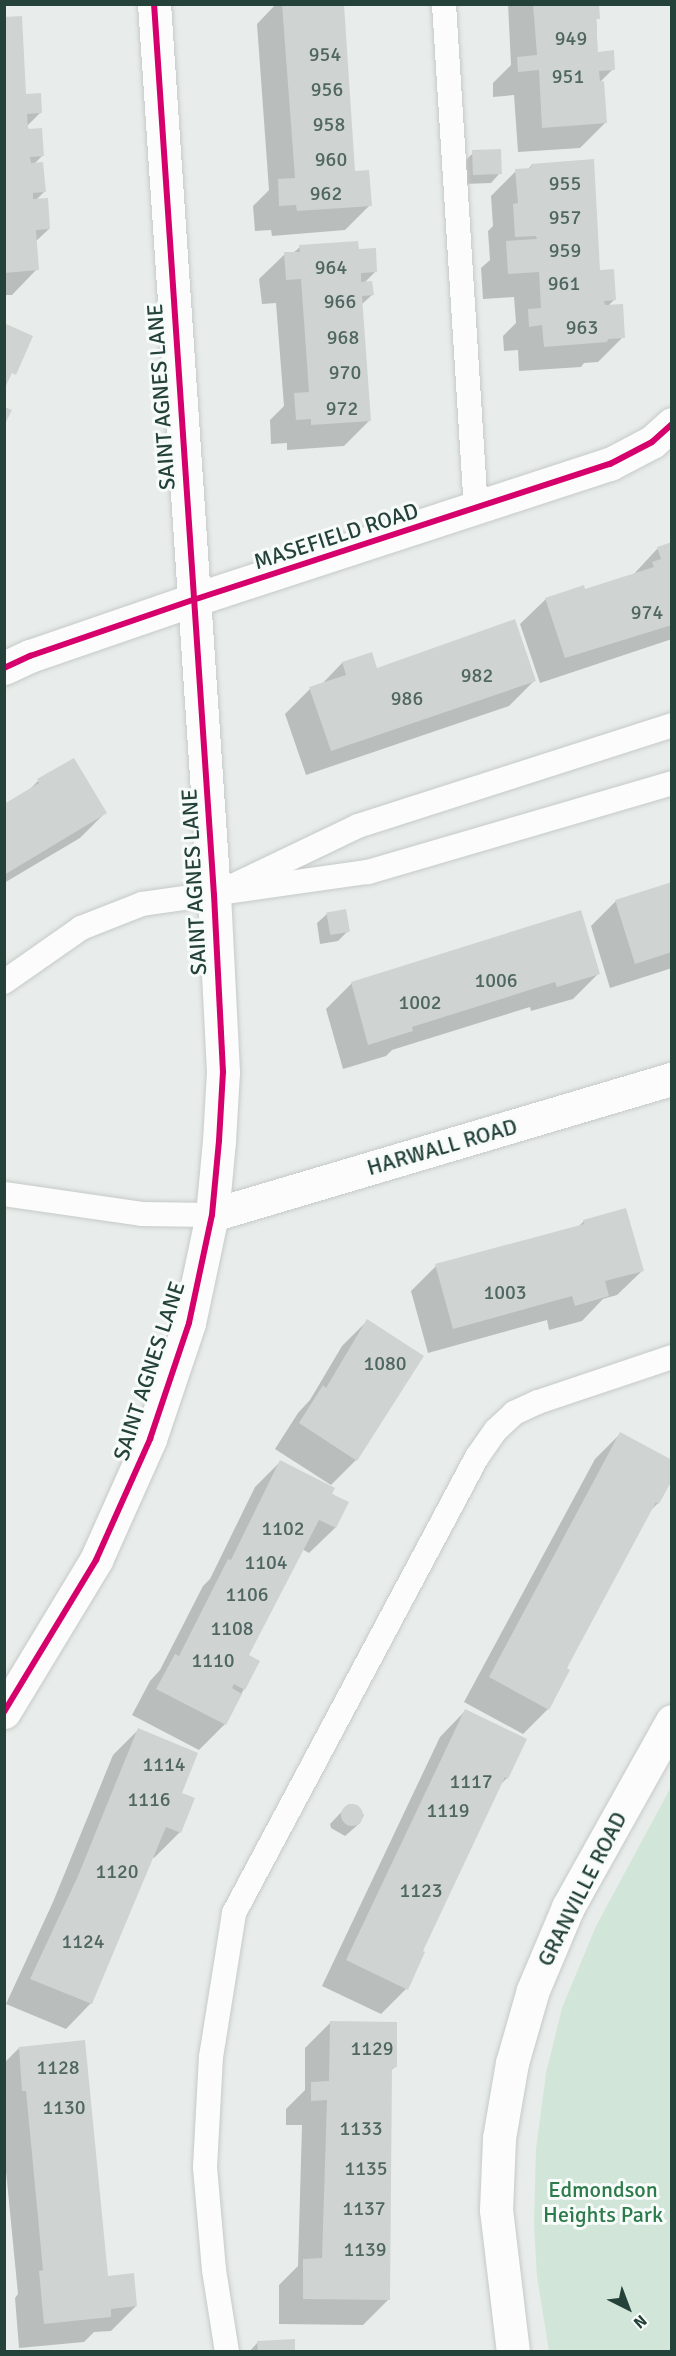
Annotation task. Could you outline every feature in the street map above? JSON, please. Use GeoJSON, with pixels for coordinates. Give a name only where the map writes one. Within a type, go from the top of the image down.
{"type":"FeatureCollection","features":[{"type":"Feature","properties":{"kind":"street","name":"SAINT AGNES LANE"},"geometry":{"type":"LineString","coordinates":[[4,1712],[96,1560],[150,1439],[189,1323],[212,1215],[223,1072],[214,895],[154,4]]}},
{"type":"Feature","properties":{"kind":"street","name":"MASEFIELD ROAD"},"geometry":{"type":"LineString","coordinates":[[4,669],[30,656],[193,600],[476,510],[610,464],[652,442],[672,424]]}},
{"type":"Feature","properties":{"kind":"street","name":"HARWALL ROAD"},"geometry":{"type":"LineString","coordinates":[[212,1215],[672,1079]]}},
{"type":"Feature","properties":{"kind":"street","name":"GRANVILLE ROAD"},"geometry":{"type":"LineString","coordinates":[[513,2352],[496,2210],[499,2138],[512,2063],[533,1990],[568,1907],[672,1721]]}},
{"type":"Feature","properties":{"kind":"lane"},"geometry":{"type":"LineString","coordinates":[[444,4],[476,510]]}},
{"type":"Feature","properties":{"kind":"lane"},"geometry":{"type":"LineString","coordinates":[[214,895],[358,826],[672,724]]}},
{"type":"Feature","properties":{"kind":"lane"},"geometry":{"type":"LineString","coordinates":[[4,982],[81,928],[142,904],[368,872],[672,783]]}},
{"type":"Feature","properties":{"kind":"lane"},"geometry":{"type":"LineString","coordinates":[[4,1194],[142,1214],[212,1215]]}},
{"type":"Feature","properties":{"kind":"lane"},"geometry":{"type":"LineString","coordinates":[[226,2352],[214,2270],[205,2167],[211,2057],[234,1913],[477,1457],[496,1430],[514,1413],[538,1402],[672,1357]]}},
{"type":"Feature","properties":{"kind":"green space","name":"Edmondson Heights Park"},"geometry":{"type":"Polygon","coordinates":[[[671,1787],[671,2351],[549,2351],[537,2277],[534,2224],[536,2149],[546,2073],[562,2008],[596,1926],[671,1787]]]}},
{"type":"Feature","properties":{"kind":"building"},"geometry":{"type":"Polygon","coordinates":[[[282,4],[344,4],[355,171],[369,170],[372,206],[297,211],[296,205],[279,206],[278,179],[295,178],[282,4]]]}},
{"type":"Feature","properties":{"kind":"building"},"geometry":{"type":"Polygon","coordinates":[[[533,4],[599,4],[600,19],[596,19],[598,52],[614,50],[615,70],[599,71],[600,82],[604,81],[607,123],[542,128],[539,70],[518,72],[517,57],[537,55],[533,4]]]}},
{"type":"Feature","properties":{"kind":"building"},"geometry":{"type":"Polygon","coordinates":[[[22,16],[26,94],[41,93],[42,113],[27,114],[28,129],[42,128],[44,156],[30,157],[31,163],[43,162],[46,192],[33,193],[33,199],[48,198],[50,229],[36,230],[39,270],[4,273],[4,17],[22,16]]]}},
{"type":"Feature","properties":{"kind":"building"},"geometry":{"type":"Polygon","coordinates":[[[501,149],[502,174],[473,175],[472,150],[501,149]]]}},
{"type":"Feature","properties":{"kind":"building"},"geometry":{"type":"Polygon","coordinates":[[[594,159],[600,270],[614,269],[616,300],[604,301],[605,305],[623,304],[625,338],[608,339],[607,342],[544,347],[542,325],[529,327],[528,309],[541,308],[539,272],[508,274],[506,241],[537,239],[536,236],[515,237],[513,204],[518,203],[515,169],[531,168],[531,164],[594,159]]]}},
{"type":"Feature","properties":{"kind":"building"},"geometry":{"type":"Polygon","coordinates":[[[358,241],[359,249],[376,248],[377,272],[361,273],[361,282],[372,281],[374,295],[362,296],[371,421],[311,425],[311,419],[296,420],[294,393],[309,392],[301,279],[286,280],[284,252],[300,252],[299,245],[358,241]]]}},
{"type":"Feature","properties":{"kind":"building"},"geometry":{"type":"Polygon","coordinates":[[[4,323],[33,336],[16,375],[12,373],[4,390],[4,323]]]}},
{"type":"Feature","properties":{"kind":"building"},"geometry":{"type":"Polygon","coordinates":[[[4,407],[12,410],[4,426],[4,407]]]}},
{"type":"Feature","properties":{"kind":"building"},"geometry":{"type":"Polygon","coordinates":[[[672,542],[672,625],[565,658],[545,598],[584,585],[585,589],[654,567],[652,562],[661,559],[657,547],[672,542]]]}},
{"type":"Feature","properties":{"kind":"building"},"geometry":{"type":"Polygon","coordinates":[[[515,619],[536,681],[331,751],[309,687],[346,675],[342,662],[372,652],[377,668],[515,619]]]}},
{"type":"Feature","properties":{"kind":"building"},"geometry":{"type":"Polygon","coordinates":[[[74,758],[107,813],[4,875],[4,804],[39,783],[37,779],[74,758]]]}},
{"type":"Feature","properties":{"kind":"building"},"geometry":{"type":"Polygon","coordinates":[[[672,882],[672,952],[635,964],[615,900],[672,882]]]}},
{"type":"Feature","properties":{"kind":"building"},"geometry":{"type":"Polygon","coordinates":[[[346,909],[350,932],[330,935],[326,912],[346,909]]]}},
{"type":"Feature","properties":{"kind":"building"},"geometry":{"type":"Polygon","coordinates":[[[581,910],[600,974],[557,987],[555,982],[412,1027],[413,1031],[368,1045],[351,982],[581,910]]]}},
{"type":"Feature","properties":{"kind":"building"},"geometry":{"type":"Polygon","coordinates":[[[626,1208],[644,1271],[605,1281],[609,1296],[575,1306],[572,1296],[453,1329],[435,1264],[584,1224],[583,1220],[626,1208]]]}},
{"type":"Feature","properties":{"kind":"building"},"geometry":{"type":"Polygon","coordinates":[[[367,1319],[424,1356],[357,1461],[299,1423],[323,1385],[326,1388],[367,1319]]]}},
{"type":"Feature","properties":{"kind":"building"},"geometry":{"type":"Polygon","coordinates":[[[620,1432],[672,1460],[672,1480],[659,1504],[656,1502],[567,1668],[570,1670],[549,1710],[489,1677],[620,1432]]]}},
{"type":"Feature","properties":{"kind":"building"},"geometry":{"type":"Polygon","coordinates":[[[280,1460],[335,1488],[332,1494],[349,1502],[336,1528],[319,1520],[249,1655],[260,1661],[245,1690],[234,1684],[232,1688],[242,1694],[226,1725],[156,1689],[175,1654],[179,1656],[228,1559],[231,1560],[280,1460]]]}},
{"type":"Feature","properties":{"kind":"building"},"geometry":{"type":"Polygon","coordinates":[[[465,1709],[527,1739],[508,1779],[505,1777],[423,1951],[425,1952],[408,1990],[346,1960],[465,1709]]]}},
{"type":"Feature","properties":{"kind":"building"},"geometry":{"type":"Polygon","coordinates":[[[138,1728],[198,1753],[182,1793],[195,1798],[181,1833],[166,1827],[92,2004],[30,1979],[78,1876],[138,1728]]]}},
{"type":"Feature","properties":{"kind":"building"},"geometry":{"type":"Polygon","coordinates":[[[348,1804],[356,1804],[363,1811],[363,1819],[356,1826],[348,1826],[341,1819],[341,1811],[348,1804]]]}},
{"type":"Feature","properties":{"kind":"building"},"geometry":{"type":"Polygon","coordinates":[[[330,2021],[397,2022],[397,2067],[392,2068],[390,2300],[303,2299],[303,2259],[322,2258],[327,2100],[311,2101],[311,2082],[329,2081],[330,2021]]]}},
{"type":"Feature","properties":{"kind":"building"},"geometry":{"type":"Polygon","coordinates":[[[85,2040],[108,2276],[134,2273],[137,2306],[111,2309],[111,2317],[44,2324],[39,2271],[43,2270],[26,2091],[22,2091],[19,2047],[85,2040]]]}},
{"type":"Feature","properties":{"kind":"building"},"geometry":{"type":"Polygon","coordinates":[[[295,2339],[295,2352],[258,2352],[257,2341],[295,2339]]]}},
{"type":"Feature","properties":{"kind":"cycle path"},"geometry":{"type":"LineString","coordinates":[[4,1712],[96,1560],[150,1439],[189,1323],[212,1215],[219,1141],[223,1072],[214,895],[154,4]]}},
{"type":"Feature","properties":{"kind":"cycle path"},"geometry":{"type":"LineString","coordinates":[[4,668],[30,656],[193,600],[610,464],[652,442],[672,424]]}}]}
